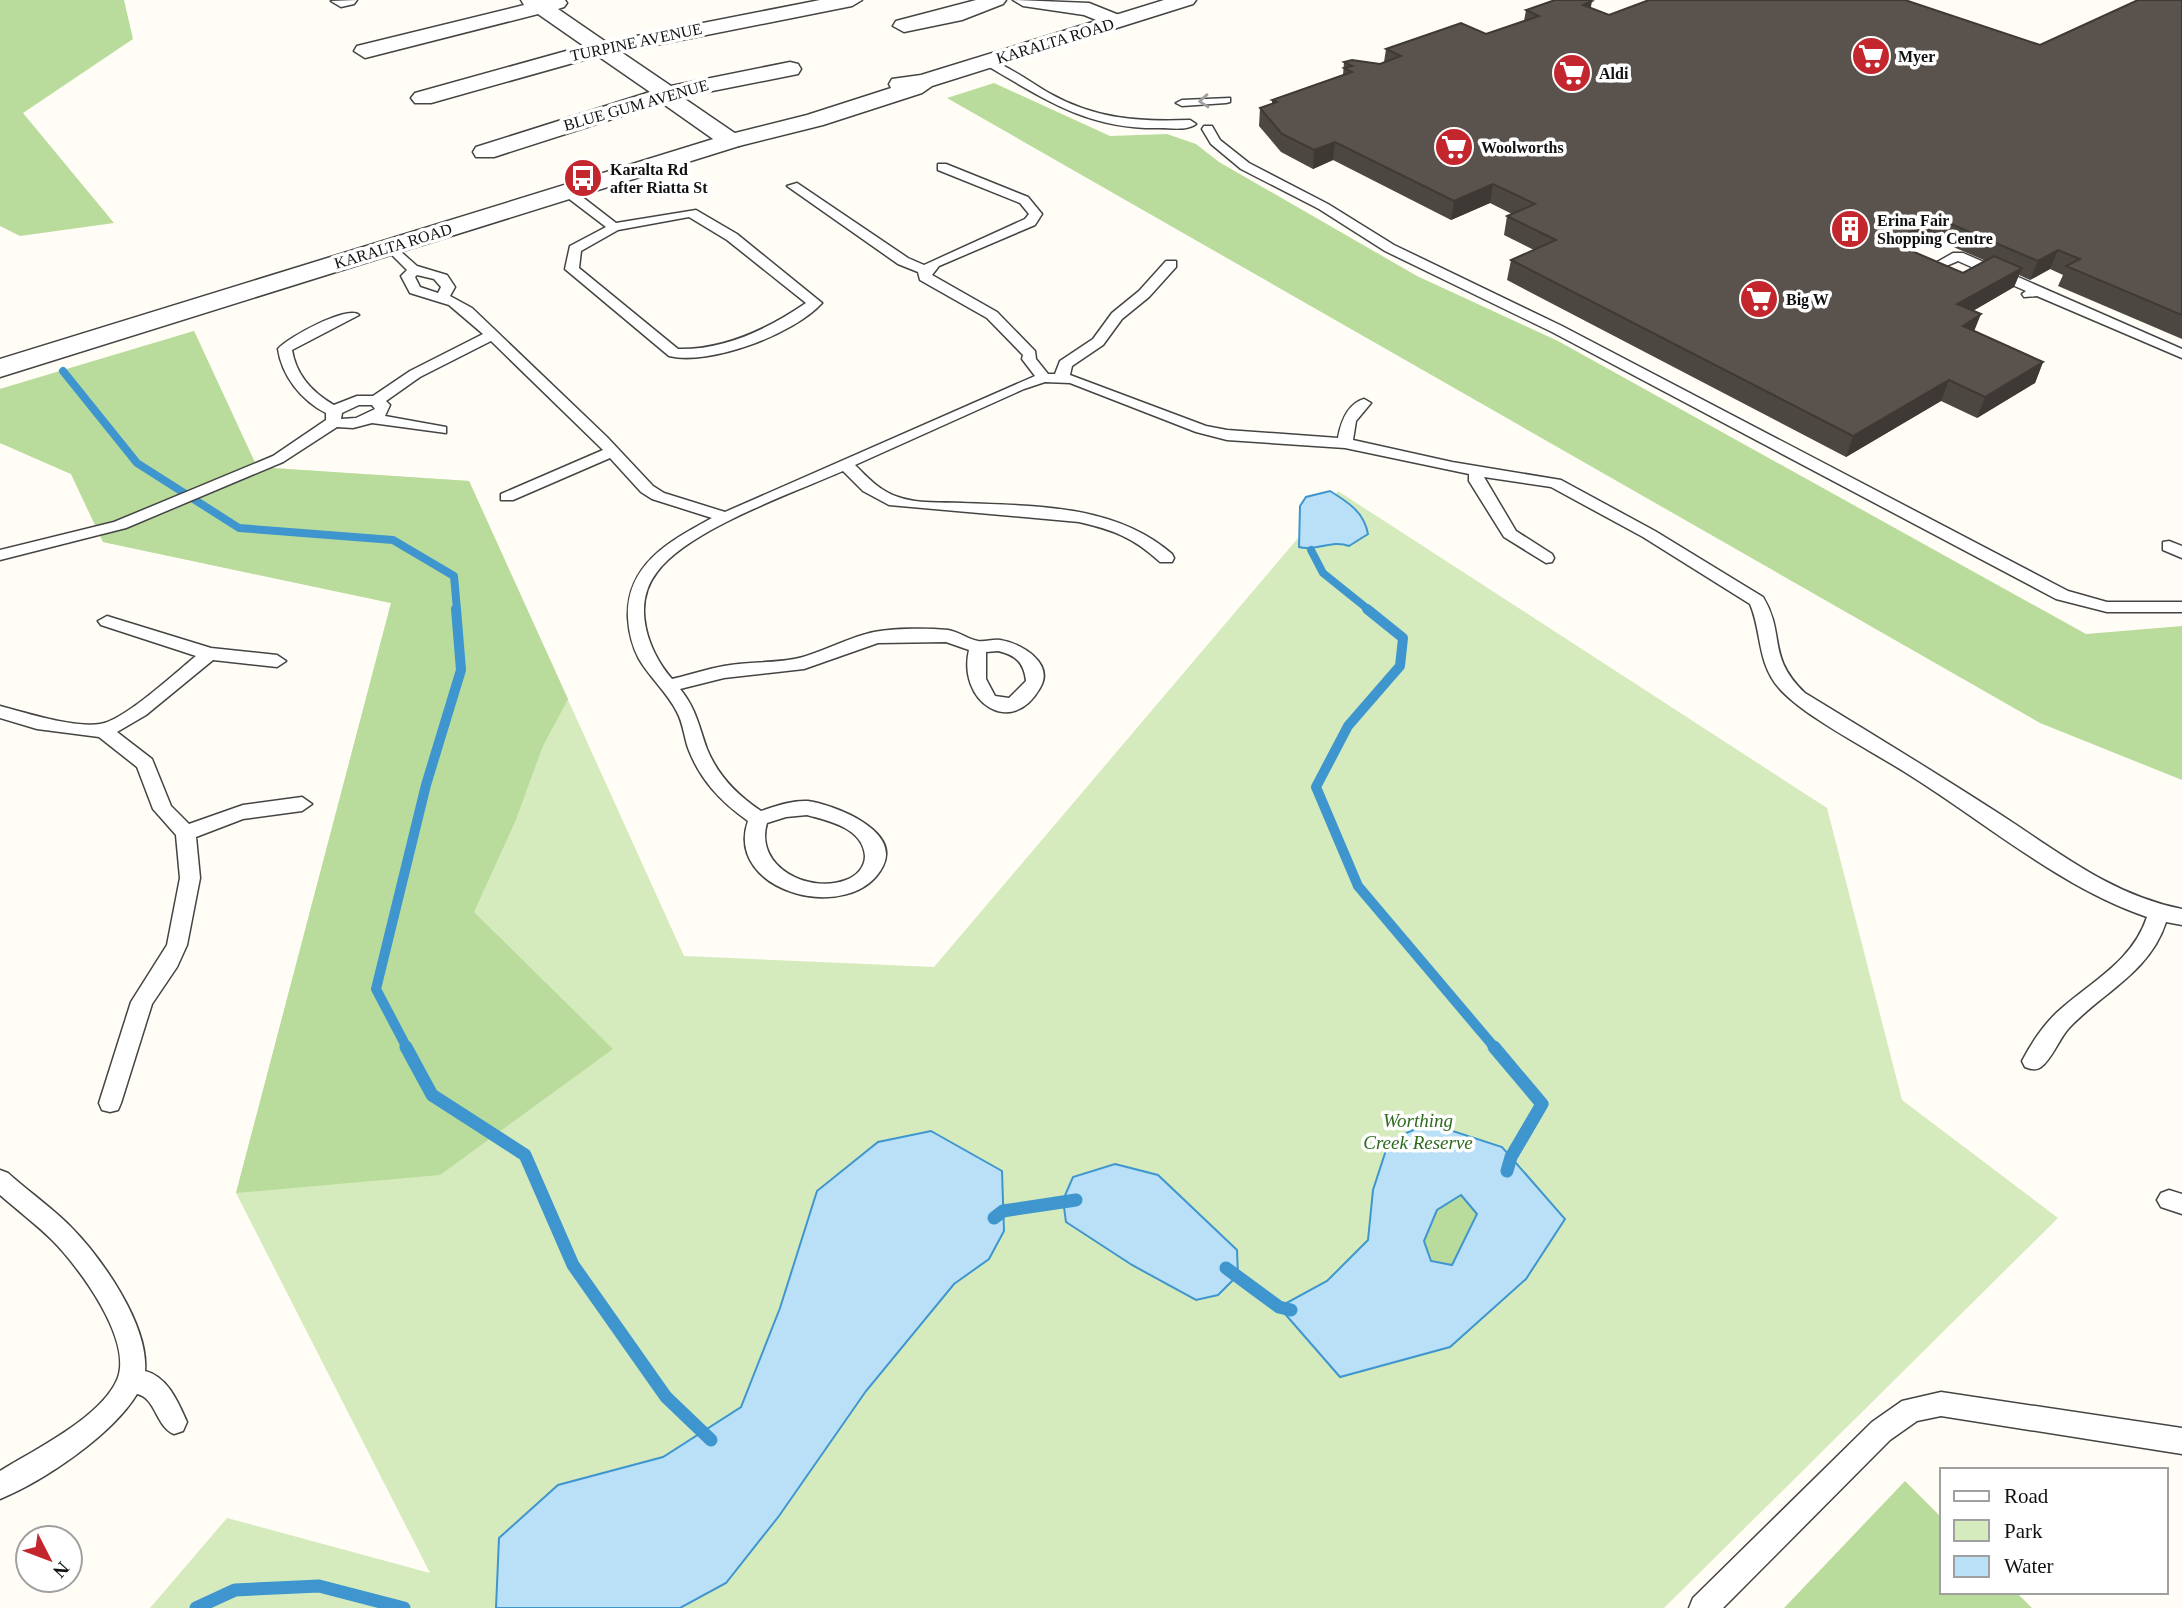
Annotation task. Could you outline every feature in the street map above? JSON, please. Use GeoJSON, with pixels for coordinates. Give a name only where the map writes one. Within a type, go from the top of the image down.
{"type":"FeatureCollection","features":[{"type":"Feature","properties":{"kind":"street","name":"TURPINE AVENUE"},"geometry":{"type":"LineString","coordinates":[[423,98],[530,66],[611,46],[852,0]]}},
{"type":"Feature","properties":{"kind":"street"},"geometry":{"type":"LineString","coordinates":[[904,26],[966,12],[996,0]]}},
{"type":"Feature","properties":{"kind":"street"},"geometry":{"type":"LineString","coordinates":[[1023,0],[1088,9],[1116,22]]}},
{"type":"Feature","properties":{"kind":"street","name":"KARALTA ROAD"},"geometry":{"type":"LineString","coordinates":[[0,368],[568,192],[734,129],[760,133],[815,120],[914,88],[924,81],[1186,0]]}},
{"type":"Feature","properties":{"kind":"street"},"geometry":{"type":"LineString","coordinates":[[365,51],[551,2],[678,91],[715,103]]}},
{"type":"Feature","properties":{"kind":"street","name":"BLUE GUM AVENUE"},"geometry":{"type":"LineString","coordinates":[[485,152],[678,91],[790,69]]}},
{"type":"Feature","properties":{"kind":"street"},"geometry":{"type":"LineString","coordinates":[[678,91],[671,100],[734,129]]}},
{"type":"Feature","properties":{"kind":"lane"},"geometry":{"type":"LineString","coordinates":[[988,62],[1081,114],[1101,120],[1137,124],[1190,124],[1194,127],[1206,120],[1210,136],[1236,160],[1331,211],[1412,262],[1539,320],[2062,595],[2107,607],[2182,607]]}},
{"type":"Feature","properties":{"kind":"lane"},"geometry":{"type":"LineString","coordinates":[[1182,103],[1226,100]]}},
{"type":"Feature","properties":{"kind":"lane"},"geometry":{"type":"LineString","coordinates":[[793,186],[903,261],[925,270],[1030,222],[1036,214],[1024,200],[942,167]]}},
{"type":"Feature","properties":{"kind":"lane"},"geometry":{"type":"LineString","coordinates":[[568,192],[614,227],[664,216],[691,213],[699,216],[732,237],[815,303],[772,327],[716,349],[674,353],[572,269],[575,249],[601,237],[614,227]]}},
{"type":"Feature","properties":{"kind":"lane"},"geometry":{"type":"LineString","coordinates":[[391,247],[415,270],[437,273],[444,279],[448,287],[444,295]]}},
{"type":"Feature","properties":{"kind":"lane"},"geometry":{"type":"LineString","coordinates":[[1939,265],[1958,256],[2033,293],[2182,354]]}},
{"type":"Feature","properties":{"kind":"lane"},"geometry":{"type":"LineString","coordinates":[[759,819],[725,796],[711,777],[697,748],[688,713],[643,652],[634,606],[636,589],[661,558],[726,517],[1019,386],[1063,371],[1097,342],[1117,316],[1144,294],[1171,264]]}},
{"type":"Feature","properties":{"kind":"lane"},"geometry":{"type":"LineString","coordinates":[[415,270],[408,276],[415,290],[427,295],[444,295],[458,303],[612,452],[637,480],[659,496],[726,517]]}},
{"type":"Feature","properties":{"kind":"lane"},"geometry":{"type":"LineString","coordinates":[[925,270],[925,277],[935,285],[992,315],[1030,354],[1063,371],[1201,429],[1227,435],[1345,443],[1476,471],[1555,483],[1747,592],[1758,601],[1765,615],[1770,662],[1780,682],[1799,698],[1988,816],[2087,883],[2122,902],[2158,914],[2182,917]]}},
{"type":"Feature","properties":{"kind":"lane"},"geometry":{"type":"LineString","coordinates":[[352,315],[299,339],[285,349],[302,387],[334,416],[348,424],[372,418],[441,430]]}},
{"type":"Feature","properties":{"kind":"lane"},"geometry":{"type":"LineString","coordinates":[[0,555],[120,525],[278,459],[353,402],[377,400],[415,374],[492,335]]}},
{"type":"Feature","properties":{"kind":"lane"},"geometry":{"type":"LineString","coordinates":[[1030,354],[1029,359],[1044,378]]}},
{"type":"Feature","properties":{"kind":"lane"},"geometry":{"type":"LineString","coordinates":[[372,418],[384,407],[377,400]]}},
{"type":"Feature","properties":{"kind":"lane"},"geometry":{"type":"LineString","coordinates":[[1345,443],[1349,420],[1364,403]]}},
{"type":"Feature","properties":{"kind":"lane"},"geometry":{"type":"LineString","coordinates":[[507,497],[612,452]]}},
{"type":"Feature","properties":{"kind":"lane"},"geometry":{"type":"LineString","coordinates":[[845,464],[869,488],[895,502],[1074,516],[1143,538],[1158,547],[1166,558]]}},
{"type":"Feature","properties":{"kind":"lane"},"geometry":{"type":"LineString","coordinates":[[1476,471],[1477,481],[1510,534],[1546,558]]}},
{"type":"Feature","properties":{"kind":"lane"},"geometry":{"type":"LineString","coordinates":[[107,621],[209,654],[277,661]]}},
{"type":"Feature","properties":{"kind":"lane"},"geometry":{"type":"LineString","coordinates":[[669,686],[724,672],[804,663],[876,637],[948,636],[978,647]]}},
{"type":"Feature","properties":{"kind":"lane"},"geometry":{"type":"LineString","coordinates":[[104,731],[140,711],[209,654]]}},
{"type":"Feature","properties":{"kind":"lane"},"geometry":{"type":"LineString","coordinates":[[0,712],[37,723],[104,731],[145,764],[163,809],[186,833],[190,878],[177,945],[170,961],[142,1002],[110,1102]]}},
{"type":"Feature","properties":{"kind":"lane"},"geometry":{"type":"LineString","coordinates":[[186,833],[234,811],[261,806],[302,804]]}},
{"type":"Feature","properties":{"kind":"lane"},"geometry":{"type":"LineString","coordinates":[[807,808],[825,811],[871,836],[877,847],[877,860],[861,880],[847,888],[831,892],[790,884],[769,871],[757,856],[752,836],[759,819],[785,810],[807,808]]}},
{"type":"Feature","properties":{"kind":"lane"},"geometry":{"type":"LineString","coordinates":[[2033,1061],[2049,1034],[2144,950],[2154,934],[2158,914]]}},
{"type":"Feature","properties":{"kind":"lane"},"geometry":{"type":"LineString","coordinates":[[0,1180],[62,1234],[108,1296],[126,1331],[133,1361],[131,1382],[117,1402],[90,1426],[0,1486]]}},
{"type":"Feature","properties":{"kind":"lane"},"geometry":{"type":"LineString","coordinates":[[131,1382],[147,1382],[158,1393],[174,1422]]}},
{"type":"Feature","properties":{"kind":"lane"},"geometry":{"type":"LineString","coordinates":[[1703,1608],[1881,1431],[1911,1410],[1941,1405],[1985,1409],[2182,1441]]}},
{"type":"Feature","properties":{"kind":"green space"},"geometry":{"type":"Polygon","coordinates":[[[0,0],[124,0],[133,39],[23,113],[114,223],[20,236],[0,226],[0,0]]]}},
{"type":"Feature","properties":{"kind":"green space"},"geometry":{"type":"Polygon","coordinates":[[[994,83],[1110,136],[1167,134],[1196,144],[1219,162],[1417,276],[1558,341],[2086,634],[2182,626],[2182,780],[2040,723],[947,98],[994,83]]]}},
{"type":"Feature","properties":{"kind":"green space","name":"Worthing Creek Reserve"},"geometry":{"type":"Polygon","coordinates":[[[194,331],[257,467],[469,481],[684,956],[934,967],[1338,491],[1827,808],[1902,1100],[2058,1218],[1664,1608],[150,1608],[227,1518],[430,1573],[236,1193],[391,603],[103,542],[71,474],[0,443],[0,389],[194,331]]]}},
{"type":"Feature","properties":{"kind":"green space"},"geometry":{"type":"Polygon","coordinates":[[[194,331],[257,467],[469,481],[568,699],[543,746],[515,822],[474,912],[613,1049],[440,1175],[236,1193],[391,603],[103,542],[71,474],[0,443],[0,389],[194,331]]]}},
{"type":"Feature","properties":{"kind":"green space"},"geometry":{"type":"Polygon","coordinates":[[[1461,1195],[1477,1214],[1452,1265],[1431,1261],[1424,1241],[1437,1210],[1461,1195]]]}},
{"type":"Feature","properties":{"kind":"green space"},"geometry":{"type":"Polygon","coordinates":[[[1905,1481],[1940,1516],[1940,1594],[2018,1594],[2032,1608],[1784,1608],[1905,1481]]]}},
{"type":"Feature","properties":{"kind":"water"},"geometry":{"type":"Polygon","coordinates":[[[1330,491],[1359,514],[1368,534],[1349,546],[1336,544],[1299,547],[1300,506],[1306,497],[1330,491]]]}},
{"type":"Feature","properties":{"kind":"water"},"geometry":{"type":"Polygon","coordinates":[[[1428,1123],[1502,1147],[1565,1219],[1526,1279],[1450,1347],[1340,1377],[1279,1307],[1327,1281],[1368,1240],[1373,1190],[1389,1141],[1428,1123]],[[1461,1195],[1437,1210],[1424,1241],[1431,1261],[1452,1265],[1477,1214],[1461,1195]]]}},
{"type":"Feature","properties":{"kind":"water"},"geometry":{"type":"Polygon","coordinates":[[[931,1131],[1002,1171],[1004,1231],[989,1259],[954,1284],[866,1391],[779,1516],[726,1583],[680,1608],[496,1608],[499,1538],[558,1485],[663,1457],[741,1407],[780,1308],[817,1191],[878,1142],[931,1131]]]}},
{"type":"Feature","properties":{"kind":"water"},"geometry":{"type":"Polygon","coordinates":[[[1115,1164],[1158,1175],[1237,1250],[1238,1275],[1218,1295],[1196,1300],[1132,1265],[1066,1222],[1063,1200],[1073,1177],[1115,1164]]]}},
{"type":"Feature","properties":{"kind":"building","name":"Erina Fair Shopping Centre"},"geometry":{"type":"Polygon","coordinates":[[[1555,0],[1592,1],[1583,5],[1609,15],[1649,0],[1905,0],[2040,45],[2138,0],[2182,0],[2182,315],[2066,266],[2080,259],[2058,250],[2038,261],[1937,218],[1891,242],[1963,273],[1994,256],[2022,268],[1957,304],[1981,314],[1963,326],[2043,362],[1985,397],[1949,380],[1853,436],[1511,260],[1556,240],[1507,216],[1535,204],[1493,184],[1454,201],[1335,142],[1314,150],[1282,134],[1260,108],[1277,102],[1272,100],[1352,72],[1344,68],[1352,66],[1344,62],[1352,60],[1380,64],[1401,56],[1386,49],[1461,23],[1486,34],[1539,16],[1526,10],[1555,0]]]}},
{"type":"Feature","properties":{"kind":"waterway"},"geometry":{"type":"LineString","coordinates":[[63,371],[137,463],[239,528],[393,540],[454,576],[457,610]]}},
{"type":"Feature","properties":{"kind":"waterway"},"geometry":{"type":"LineString","coordinates":[[1311,550],[1323,573],[1369,610]]}},
{"type":"Feature","properties":{"kind":"waterway"},"geometry":{"type":"LineString","coordinates":[[407,1048],[376,989],[426,785],[461,670],[456,609]]}},
{"type":"Feature","properties":{"kind":"waterway"},"geometry":{"type":"LineString","coordinates":[[1367,609],[1403,638],[1400,666],[1348,726],[1316,787],[1358,886],[1495,1048]]}},
{"type":"Feature","properties":{"kind":"waterway"},"geometry":{"type":"LineString","coordinates":[[406,1047],[432,1095],[525,1155],[573,1265],[666,1397],[711,1440]]}},
{"type":"Feature","properties":{"kind":"waterway"},"geometry":{"type":"LineString","coordinates":[[1494,1047],[1542,1104],[1511,1157],[1507,1171]]}},
{"type":"Feature","properties":{"kind":"waterway"},"geometry":{"type":"LineString","coordinates":[[994,1218],[1003,1211],[1076,1200]]}},
{"type":"Feature","properties":{"kind":"waterway"},"geometry":{"type":"LineString","coordinates":[[1226,1268],[1279,1307],[1291,1310]]}},
{"type":"Feature","properties":{"kind":"waterway"},"geometry":{"type":"LineString","coordinates":[[196,1608],[235,1590],[319,1586],[404,1608]]}},
{"type":"Feature","properties":{"kind":"place","name":"Myer"},"geometry":{"type":"Point","coordinates":[1871,56]}},
{"type":"Feature","properties":{"kind":"place","name":"Aldi"},"geometry":{"type":"Point","coordinates":[1572,73]}},
{"type":"Feature","properties":{"kind":"place","name":"Woolworths"},"geometry":{"type":"Point","coordinates":[1454,147]}},
{"type":"Feature","properties":{"kind":"place","name":"Karalta Rd after Riatta St"},"geometry":{"type":"Point","coordinates":[583,178]}},
{"type":"Feature","properties":{"kind":"place","name":"Erina Fair Shopping Centre"},"geometry":{"type":"Point","coordinates":[1850,229]}},
{"type":"Feature","properties":{"kind":"place","name":"Big W"},"geometry":{"type":"Point","coordinates":[1759,299]}}]}
